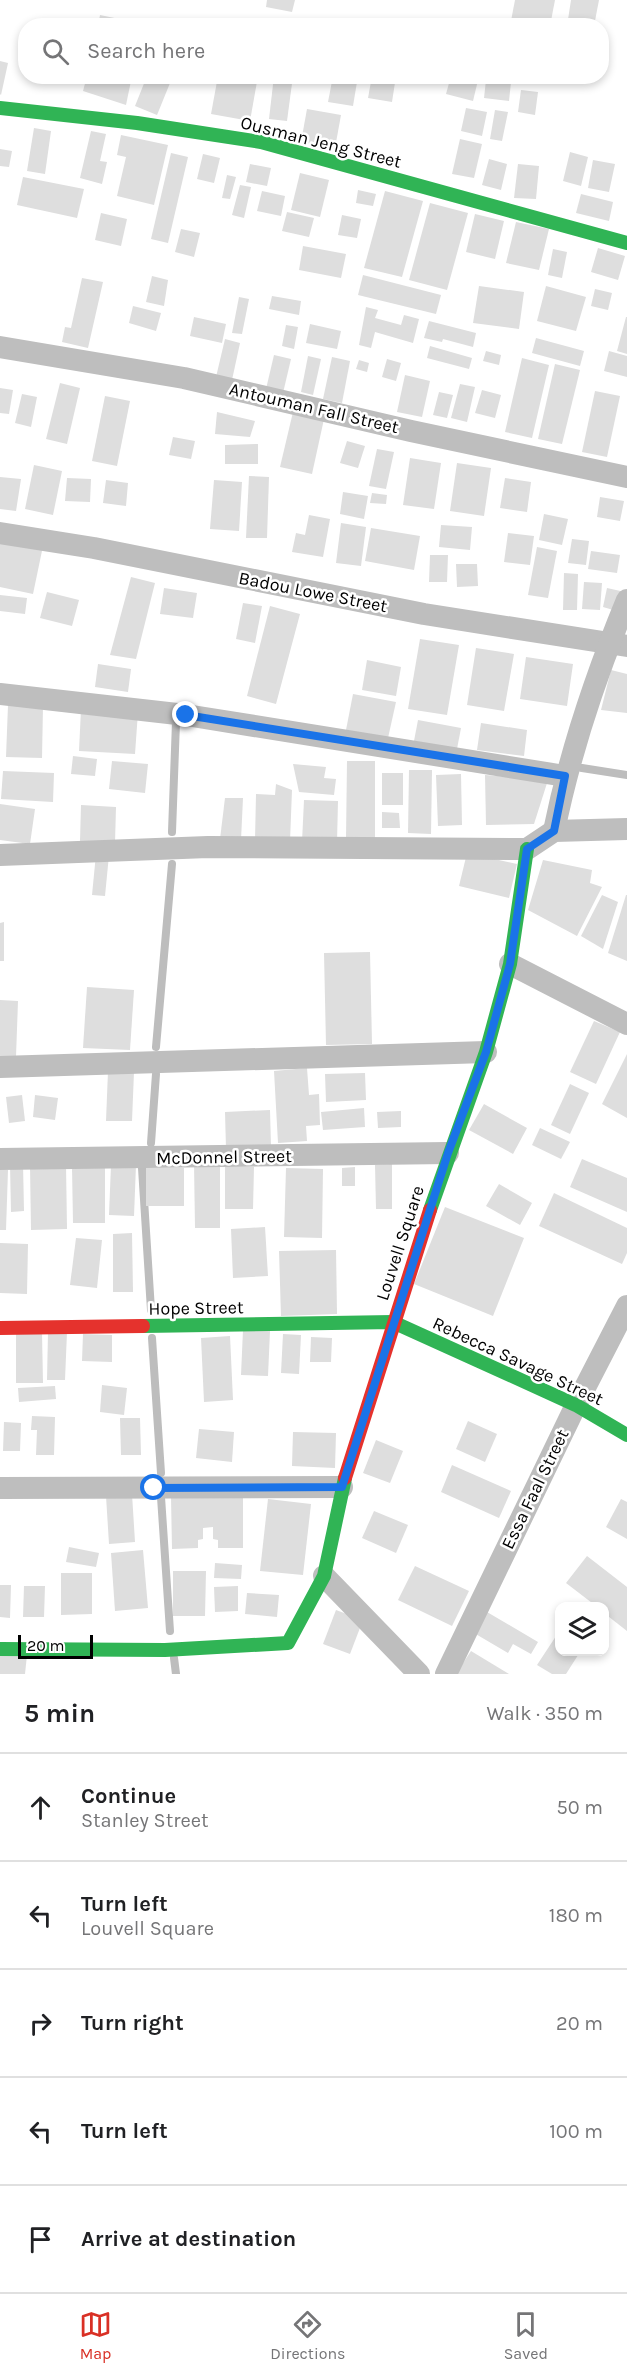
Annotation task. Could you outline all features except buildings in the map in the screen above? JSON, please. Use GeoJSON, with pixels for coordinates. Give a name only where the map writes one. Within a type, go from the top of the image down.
{"type":"FeatureCollection","features":[{"type":"Feature","properties":{"kind":"street","name":"Ousman Jeng Street"},"geometry":{"type":"LineString","coordinates":[[0,108],[137,123],[261,142],[627,243]]}},
{"type":"Feature","properties":{"kind":"street","name":"Antouman Fall Street"},"geometry":{"type":"LineString","coordinates":[[0,348],[184,378],[627,477]]}},
{"type":"Feature","properties":{"kind":"street","name":"Badou Lowe Street"},"geometry":{"type":"LineString","coordinates":[[0,533],[94,548],[423,614],[618,645]]}},
{"type":"Feature","properties":{"kind":"street"},"geometry":{"type":"LineString","coordinates":[[554,831],[565,776],[618,645],[627,600]]}},
{"type":"Feature","properties":{"kind":"street"},"geometry":{"type":"LineString","coordinates":[[0,694],[186,715],[565,776]]}},
{"type":"Feature","properties":{"kind":"street"},"geometry":{"type":"LineString","coordinates":[[0,855],[208,847],[527,849],[554,831],[627,829]]}},
{"type":"Feature","properties":{"kind":"street","name":"Louvell Square"},"geometry":{"type":"LineString","coordinates":[[0,1649],[165,1650],[288,1643],[324,1576],[342,1487],[393,1322],[448,1153],[486,1052],[510,964],[527,849]]}},
{"type":"Feature","properties":{"kind":"street"},"geometry":{"type":"LineString","coordinates":[[510,964],[627,1024]]}},
{"type":"Feature","properties":{"kind":"street"},"geometry":{"type":"LineString","coordinates":[[0,1067],[486,1052]]}},
{"type":"Feature","properties":{"kind":"street","name":"McDonnel Street"},"geometry":{"type":"LineString","coordinates":[[0,1160],[448,1153]]}},
{"type":"Feature","properties":{"kind":"street","name":"Essa Faal Street"},"geometry":{"type":"LineString","coordinates":[[446,1674],[576,1405],[627,1306]]}},
{"type":"Feature","properties":{"kind":"street","name":"Hope Street"},"geometry":{"type":"LineString","coordinates":[[0,1328],[393,1322]]}},
{"type":"Feature","properties":{"kind":"street","name":"Rebecca Savage Street"},"geometry":{"type":"LineString","coordinates":[[393,1322],[576,1405],[627,1435]]}},
{"type":"Feature","properties":{"kind":"street"},"geometry":{"type":"LineString","coordinates":[[0,1488],[342,1487]]}},
{"type":"Feature","properties":{"kind":"street"},"geometry":{"type":"LineString","coordinates":[[324,1576],[419,1674]]}},
{"type":"Feature","properties":{"kind":"waterway"},"geometry":{"type":"LineString","coordinates":[[172,832],[176,722]]}},
{"type":"Feature","properties":{"kind":"waterway"},"geometry":{"type":"LineString","coordinates":[[582,768],[627,775]]}},
{"type":"Feature","properties":{"kind":"waterway"},"geometry":{"type":"LineString","coordinates":[[156,1047],[172,864]]}},
{"type":"Feature","properties":{"kind":"waterway"},"geometry":{"type":"LineString","coordinates":[[151,1143],[156,1074]]}},
{"type":"Feature","properties":{"kind":"waterway"},"geometry":{"type":"LineString","coordinates":[[142,1168],[151,1310]]}},
{"type":"Feature","properties":{"kind":"waterway"},"geometry":{"type":"LineString","coordinates":[[152,1338],[161,1473]]}},
{"type":"Feature","properties":{"kind":"waterway"},"geometry":{"type":"LineString","coordinates":[[161,1497],[170,1631]]}},
{"type":"Feature","properties":{"kind":"waterway"},"geometry":{"type":"LineString","coordinates":[[174,1658],[176,1674]]}},
{"type":"Feature","properties":{"kind":"traffic: fast"},"geometry":{"type":"LineString","coordinates":[[0,108],[137,123],[261,142],[627,243]]}},
{"type":"Feature","properties":{"kind":"traffic: fast"},"geometry":{"type":"LineString","coordinates":[[430,1210],[486,1052],[510,964],[527,849]]}},
{"type":"Feature","properties":{"kind":"traffic: fast"},"geometry":{"type":"LineString","coordinates":[[143,1326],[393,1322],[576,1405],[627,1435]]}},
{"type":"Feature","properties":{"kind":"traffic: fast"},"geometry":{"type":"LineString","coordinates":[[0,1649],[165,1650],[288,1643],[324,1576],[345,1478]]}},
{"type":"Feature","properties":{"kind":"traffic: jam"},"geometry":{"type":"LineString","coordinates":[[345,1478],[430,1210]]}},
{"type":"Feature","properties":{"kind":"traffic: jam"},"geometry":{"type":"LineString","coordinates":[[0,1328],[143,1326]]}},
{"type":"Feature","properties":{"kind":"route"},"geometry":{"type":"LineString","coordinates":[[154,1488],[342,1487],[448,1153],[486,1052],[510,964],[527,849],[554,831],[565,776],[186,715]]}}]}
